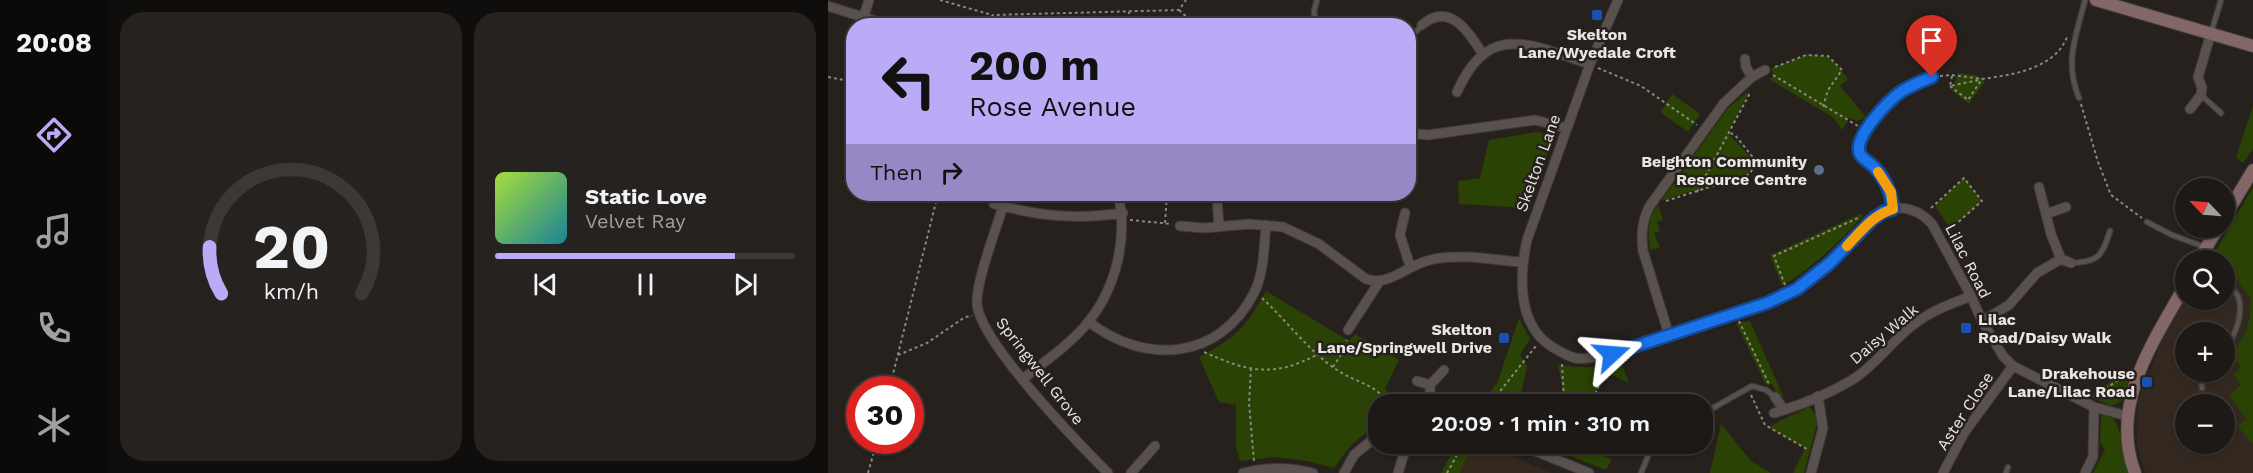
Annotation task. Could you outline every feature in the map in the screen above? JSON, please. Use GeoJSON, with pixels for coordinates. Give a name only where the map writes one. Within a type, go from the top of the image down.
{"type":"FeatureCollection","features":[{"type":"Feature","properties":{"kind":"street"},"geometry":{"type":"LineString","coordinates":[[864,16],[869,0]]}},
{"type":"Feature","properties":{"kind":"street","name":"Skelton Lane"},"geometry":{"type":"LineString","coordinates":[[1542,339],[1533,329],[1528,318],[1522,262],[1535,215],[1566,128],[1590,64],[1618,0]]}},
{"type":"Feature","properties":{"kind":"street"},"geometry":{"type":"LineString","coordinates":[[2096,0],[2253,46]]}},
{"type":"Feature","properties":{"kind":"street"},"geometry":{"type":"LineString","coordinates":[[828,6],[869,18]]}},
{"type":"Feature","properties":{"kind":"street"},"geometry":{"type":"LineString","coordinates":[[1422,25],[1428,19],[1438,16],[1451,18],[1461,25],[1482,53]]}},
{"type":"Feature","properties":{"kind":"street"},"geometry":{"type":"LineString","coordinates":[[2190,109],[2201,95],[2202,88],[2198,77],[2211,33]]}},
{"type":"Feature","properties":{"kind":"street"},"geometry":{"type":"LineString","coordinates":[[1457,92],[1470,66],[1482,53],[1502,45],[1524,44],[1590,64]]}},
{"type":"Feature","properties":{"kind":"street"},"geometry":{"type":"LineString","coordinates":[[1745,59],[1753,82]]}},
{"type":"Feature","properties":{"kind":"street"},"geometry":{"type":"LineString","coordinates":[[1669,335],[1643,251],[1642,226],[1649,207],[1704,130],[1734,92],[1753,82],[1765,70]]}},
{"type":"Feature","properties":{"kind":"street"},"geometry":{"type":"LineString","coordinates":[[1542,339],[1565,354],[1583,358],[1612,354],[1767,303],[1788,293],[1819,273],[1841,254],[1866,225],[1883,212],[1893,209],[1891,192],[1883,177],[1859,152],[1858,144],[1866,130],[1900,93],[1932,77]]}},
{"type":"Feature","properties":{"kind":"street"},"geometry":{"type":"LineString","coordinates":[[1416,134],[1428,135],[1535,120],[1566,128]]}},
{"type":"Feature","properties":{"kind":"street"},"geometry":{"type":"LineString","coordinates":[[2235,200],[2253,170]]}},
{"type":"Feature","properties":{"kind":"street"},"geometry":{"type":"LineString","coordinates":[[2039,187],[2053,241],[2061,260]]}},
{"type":"Feature","properties":{"kind":"street"},"geometry":{"type":"LineString","coordinates":[[1023,379],[1089,322],[1110,286],[1116,268],[1123,216],[1120,201]]}},
{"type":"Feature","properties":{"kind":"street"},"geometry":{"type":"LineString","coordinates":[[1217,201],[1219,227]]}},
{"type":"Feature","properties":{"kind":"street","name":"Springwell Grove"},"geometry":{"type":"LineString","coordinates":[[1108,473],[1023,379],[996,343],[977,305],[998,205],[1042,216],[1063,218],[1123,216]]}},
{"type":"Feature","properties":{"kind":"street"},"geometry":{"type":"LineString","coordinates":[[2046,213],[2066,207]]}},
{"type":"Feature","properties":{"kind":"street","name":"Lilac Road"},"geometry":{"type":"LineString","coordinates":[[1893,209],[1906,208],[1924,215],[1932,224],[1982,321],[2002,356],[2013,366],[2090,405],[2127,416]]}},
{"type":"Feature","properties":{"kind":"street"},"geometry":{"type":"LineString","coordinates":[[1405,213],[1400,235],[1410,266]]}},
{"type":"Feature","properties":{"kind":"street"},"geometry":{"type":"LineString","coordinates":[[1180,226],[1266,225],[1283,227],[1300,234],[1336,256],[1366,279],[1379,282],[1387,280],[1410,266],[1442,258],[1522,262]]}},
{"type":"Feature","properties":{"kind":"street"},"geometry":{"type":"LineString","coordinates":[[1089,322],[1115,339],[1144,349],[1174,350],[1206,341],[1234,321],[1255,291],[1262,266],[1266,225]]}},
{"type":"Feature","properties":{"kind":"street"},"geometry":{"type":"LineString","coordinates":[[2207,248],[2212,238]]}},
{"type":"Feature","properties":{"kind":"street"},"geometry":{"type":"LineString","coordinates":[[1982,321],[2009,305],[2037,273],[2061,260],[2071,263]]}},
{"type":"Feature","properties":{"kind":"street"},"geometry":{"type":"LineString","coordinates":[[1348,330],[1379,282]]}},
{"type":"Feature","properties":{"kind":"street","name":"Daisy Walk"},"geometry":{"type":"LineString","coordinates":[[1775,397],[1779,412],[1855,378],[1914,324],[1942,308],[1971,296]]}},
{"type":"Feature","properties":{"kind":"street"},"geometry":{"type":"LineString","coordinates":[[2135,473],[2129,448],[2127,416],[2131,393],[2175,305]]}},
{"type":"Feature","properties":{"kind":"street","name":"Aster Close"},"geometry":{"type":"LineString","coordinates":[[1943,473],[1964,433],[2013,366]]}},
{"type":"Feature","properties":{"kind":"street"},"geometry":{"type":"LineString","coordinates":[[1430,394],[1430,385],[1444,370]]}},
{"type":"Feature","properties":{"kind":"street"},"geometry":{"type":"LineString","coordinates":[[1417,381],[1430,385]]}},
{"type":"Feature","properties":{"kind":"street"},"geometry":{"type":"LineString","coordinates":[[1811,473],[1823,428],[1818,396]]}},
{"type":"Feature","properties":{"kind":"street"},"geometry":{"type":"LineString","coordinates":[[2085,473],[2093,458],[2090,405]]}},
{"type":"Feature","properties":{"kind":"street"},"geometry":{"type":"LineString","coordinates":[[1344,473],[1354,455],[1368,443]]}},
{"type":"Feature","properties":{"kind":"street"},"geometry":{"type":"LineString","coordinates":[[1131,473],[1155,446]]}},
{"type":"Feature","properties":{"kind":"street"},"geometry":{"type":"LineString","coordinates":[[1398,473],[1404,454]]}},
{"type":"Feature","properties":{"kind":"street"},"geometry":{"type":"LineString","coordinates":[[1542,454],[1584,472]]}},
{"type":"Feature","properties":{"kind":"street"},"geometry":{"type":"LineString","coordinates":[[1243,473],[1255,470],[1297,469],[1313,473]]}},
{"type":"Feature","properties":{"kind":"lane"},"geometry":{"type":"LineString","coordinates":[[1315,18],[1317,0]]}},
{"type":"Feature","properties":{"kind":"lane"},"geometry":{"type":"LineString","coordinates":[[2079,98],[2071,75],[2072,54],[2085,0]]}},
{"type":"Feature","properties":{"kind":"lane"},"geometry":{"type":"LineString","coordinates":[[2211,33],[2221,0]]}},
{"type":"Feature","properties":{"kind":"lane"},"geometry":{"type":"LineString","coordinates":[[1416,32],[1422,25]]}},
{"type":"Feature","properties":{"kind":"lane"},"geometry":{"type":"LineString","coordinates":[[2201,95],[2221,112]]}},
{"type":"Feature","properties":{"kind":"lane"},"geometry":{"type":"LineString","coordinates":[[2147,222],[2172,235],[2207,248]]}},
{"type":"Feature","properties":{"kind":"lane"},"geometry":{"type":"LineString","coordinates":[[2071,263],[2096,259],[2103,252],[2110,231]]}},
{"type":"Feature","properties":{"kind":"lane"},"geometry":{"type":"LineString","coordinates":[[2235,294],[2238,297],[2239,318],[2235,333]]}},
{"type":"Feature","properties":{"kind":"lane"},"geometry":{"type":"LineString","coordinates":[[2202,382],[2202,388]]}},
{"type":"Feature","properties":{"kind":"lane"},"geometry":{"type":"LineString","coordinates":[[1713,408],[1747,388],[1758,387],[1775,397]]}},
{"type":"Feature","properties":{"kind":"lane"},"geometry":{"type":"LineString","coordinates":[[1641,473],[1649,454]]}},
{"type":"Feature","properties":{"kind":"path"},"geometry":{"type":"LineString","coordinates":[[940,0],[993,15],[1179,9],[1186,0]]}},
{"type":"Feature","properties":{"kind":"path"},"geometry":{"type":"LineString","coordinates":[[1179,9],[1187,18]]}},
{"type":"Feature","properties":{"kind":"path"},"geometry":{"type":"LineString","coordinates":[[1129,12],[1129,18]]}},
{"type":"Feature","properties":{"kind":"path"},"geometry":{"type":"LineString","coordinates":[[1950,86],[2035,68],[2064,44],[2069,31]]}},
{"type":"Feature","properties":{"kind":"path"},"geometry":{"type":"LineString","coordinates":[[1765,70],[1806,56],[1828,56],[1842,70],[1828,90],[1823,107]]}},
{"type":"Feature","properties":{"kind":"path"},"geometry":{"type":"LineString","coordinates":[[1590,64],[1641,86],[1704,130]]}},
{"type":"Feature","properties":{"kind":"path"},"geometry":{"type":"LineString","coordinates":[[1765,70],[1823,107],[1866,130]]}},
{"type":"Feature","properties":{"kind":"path"},"geometry":{"type":"LineString","coordinates":[[1932,77],[1952,75],[1982,79]]}},
{"type":"Feature","properties":{"kind":"path"},"geometry":{"type":"LineString","coordinates":[[1950,86],[1952,75]]}},
{"type":"Feature","properties":{"kind":"path"},"geometry":{"type":"LineString","coordinates":[[828,77],[846,80]]}},
{"type":"Feature","properties":{"kind":"path"},"geometry":{"type":"LineString","coordinates":[[1950,86],[1968,100],[1982,79]]}},
{"type":"Feature","properties":{"kind":"path"},"geometry":{"type":"LineString","coordinates":[[1697,192],[1730,133],[1753,82]]}},
{"type":"Feature","properties":{"kind":"path"},"geometry":{"type":"LineString","coordinates":[[2079,98],[2098,162],[2111,195],[2147,222]]}},
{"type":"Feature","properties":{"kind":"path"},"geometry":{"type":"LineString","coordinates":[[1649,207],[1750,174],[1756,161],[1735,135],[1730,133]]}},
{"type":"Feature","properties":{"kind":"path"},"geometry":{"type":"LineString","coordinates":[[1924,215],[1964,178],[1982,201],[1940,237]]}},
{"type":"Feature","properties":{"kind":"path"},"geometry":{"type":"LineString","coordinates":[[893,376],[936,201]]}},
{"type":"Feature","properties":{"kind":"path"},"geometry":{"type":"LineString","coordinates":[[1165,223],[1167,201]]}},
{"type":"Feature","properties":{"kind":"path"},"geometry":{"type":"LineString","coordinates":[[1123,216],[1180,226]]}},
{"type":"Feature","properties":{"kind":"path"},"geometry":{"type":"LineString","coordinates":[[1788,293],[1774,256],[1858,217],[1866,225]]}},
{"type":"Feature","properties":{"kind":"path"},"geometry":{"type":"LineString","coordinates":[[1255,291],[1333,367],[1378,390],[1381,394]]}},
{"type":"Feature","properties":{"kind":"path"},"geometry":{"type":"LineString","coordinates":[[1735,313],[1775,397]]}},
{"type":"Feature","properties":{"kind":"path"},"geometry":{"type":"LineString","coordinates":[[898,355],[927,343],[965,317],[980,315]]}},
{"type":"Feature","properties":{"kind":"path"},"geometry":{"type":"LineString","coordinates":[[1333,367],[1346,347],[1348,330]]}},
{"type":"Feature","properties":{"kind":"path"},"geometry":{"type":"LineString","coordinates":[[1498,394],[1542,339]]}},
{"type":"Feature","properties":{"kind":"path"},"geometry":{"type":"LineString","coordinates":[[1191,346],[1232,365],[1251,368],[1278,369],[1297,365],[1318,354]]}},
{"type":"Feature","properties":{"kind":"path"},"geometry":{"type":"LineString","coordinates":[[1564,394],[1562,367],[1565,354]]}},
{"type":"Feature","properties":{"kind":"path"},"geometry":{"type":"LineString","coordinates":[[1596,394],[1612,354]]}},
{"type":"Feature","properties":{"kind":"path"},"geometry":{"type":"LineString","coordinates":[[2090,405],[2144,363]]}},
{"type":"Feature","properties":{"kind":"path"},"geometry":{"type":"LineString","coordinates":[[1251,368],[1249,403],[1255,470]]}},
{"type":"Feature","properties":{"kind":"path"},"geometry":{"type":"LineString","coordinates":[[1747,388],[1765,425],[1817,455]]}},
{"type":"Feature","properties":{"kind":"path"},"geometry":{"type":"LineString","coordinates":[[868,473],[873,454]]}},
{"type":"Feature","properties":{"kind":"path"},"geometry":{"type":"LineString","coordinates":[[1447,473],[1457,454]]}},
{"type":"Feature","properties":{"kind":"shaded area"},"geometry":{"type":"Polygon","coordinates":[[[2235,278],[2251,298],[2249,322],[2244,339],[2235,349],[2235,322],[2175,322],[2175,382],[2235,382],[2235,360],[2241,367],[2246,419],[2237,426],[2253,444],[2253,473],[2145,473],[2137,445],[2138,400],[2177,310],[2235,310],[2235,278]]]}},
{"type":"Feature","properties":{"kind":"shaded area"},"geometry":{"type":"Polygon","coordinates":[[[1469,454],[1506,454],[1552,473],[1460,473],[1469,454]]]}},
{"type":"Feature","properties":{"kind":"green space"},"geometry":{"type":"Polygon","coordinates":[[[1806,55],[1827,57],[1835,63],[1848,79],[1840,86],[1866,117],[1857,121],[1849,118],[1842,130],[1834,118],[1769,79],[1774,76],[1771,68],[1806,55]]]}},
{"type":"Feature","properties":{"kind":"green space"},"geometry":{"type":"Polygon","coordinates":[[[1958,73],[1976,75],[1985,81],[1969,104],[1952,91],[1958,73]]]}},
{"type":"Feature","properties":{"kind":"green space"},"geometry":{"type":"Polygon","coordinates":[[[1750,90],[1728,133],[1754,161],[1748,173],[1661,201],[1728,108],[1750,90]]]}},
{"type":"Feature","properties":{"kind":"green space"},"geometry":{"type":"Polygon","coordinates":[[[1672,94],[1700,114],[1688,132],[1660,112],[1672,94]]]}},
{"type":"Feature","properties":{"kind":"green space"},"geometry":{"type":"Polygon","coordinates":[[[2253,106],[2253,149],[2243,163],[2236,157],[2253,106]]]}},
{"type":"Feature","properties":{"kind":"green space"},"geometry":{"type":"Polygon","coordinates":[[[1537,132],[1547,135],[1550,146],[1526,208],[1459,204],[1458,181],[1480,178],[1489,140],[1537,132]]]}},
{"type":"Feature","properties":{"kind":"green space"},"geometry":{"type":"Polygon","coordinates":[[[1964,178],[1982,201],[1950,229],[1935,205],[1964,178]]]}},
{"type":"Feature","properties":{"kind":"green space"},"geometry":{"type":"Polygon","coordinates":[[[2253,187],[2253,444],[2237,426],[2246,419],[2235,403],[2235,394],[2230,394],[2241,385],[2235,376],[2241,367],[2235,360],[2235,348],[2247,329],[2251,298],[2235,278],[2235,250],[2216,250],[2223,238],[2235,238],[2235,218],[2253,187]]]}},
{"type":"Feature","properties":{"kind":"green space"},"geometry":{"type":"Polygon","coordinates":[[[1658,205],[1663,220],[1657,222],[1660,231],[1654,233],[1660,247],[1650,250],[1650,221],[1658,205]]]}},
{"type":"Feature","properties":{"kind":"green space"},"geometry":{"type":"Polygon","coordinates":[[[1860,214],[1863,216],[1825,254],[1782,286],[1770,255],[1860,214]]]}},
{"type":"Feature","properties":{"kind":"green space"},"geometry":{"type":"Polygon","coordinates":[[[1266,291],[1349,341],[1355,334],[1399,360],[1385,389],[1388,394],[1368,394],[1368,431],[1352,444],[1334,468],[1307,461],[1274,457],[1240,461],[1236,447],[1236,405],[1219,402],[1199,357],[1231,337],[1252,314],[1266,291]]]}},
{"type":"Feature","properties":{"kind":"green space"},"geometry":{"type":"Polygon","coordinates":[[[1519,318],[1530,339],[1520,355],[1527,366],[1521,394],[1488,394],[1498,381],[1519,318]]]}},
{"type":"Feature","properties":{"kind":"green space"},"geometry":{"type":"Polygon","coordinates":[[[1750,321],[1784,398],[1777,394],[1772,384],[1766,385],[1736,323],[1750,321]]]}},
{"type":"Feature","properties":{"kind":"green space"},"geometry":{"type":"Polygon","coordinates":[[[1621,362],[1629,383],[1605,371],[1596,394],[1563,394],[1558,364],[1574,367],[1605,366],[1621,362]]]}},
{"type":"Feature","properties":{"kind":"green space"},"geometry":{"type":"Polygon","coordinates":[[[2133,367],[2122,401],[2111,406],[2089,396],[2133,367]]]}},
{"type":"Feature","properties":{"kind":"green space"},"geometry":{"type":"Polygon","coordinates":[[[1809,407],[1817,416],[1817,424],[1804,473],[1793,473],[1805,448],[1768,427],[1809,407]]]}},
{"type":"Feature","properties":{"kind":"green space"},"geometry":{"type":"Polygon","coordinates":[[[2105,414],[2113,418],[2118,427],[2130,473],[2093,473],[2105,450],[2100,442],[2101,416],[2105,414]]]}},
{"type":"Feature","properties":{"kind":"green space"},"geometry":{"type":"Polygon","coordinates":[[[1721,424],[1751,461],[1771,473],[1710,473],[1721,424]]]}},
{"type":"Feature","properties":{"kind":"green space"},"geometry":{"type":"Polygon","coordinates":[[[1451,454],[1469,454],[1460,473],[1441,473],[1451,454]]]}},
{"type":"Feature","properties":{"kind":"green space"},"geometry":{"type":"Polygon","coordinates":[[[1566,454],[1599,454],[1612,459],[1606,470],[1566,454]]]}},
{"type":"Feature","properties":{"kind":"slow traffic"},"geometry":{"type":"LineString","coordinates":[[1847,246],[1872,220],[1883,212],[1893,209],[1891,192],[1878,172]]}},
{"type":"Feature","properties":{"kind":"place","name":"Skelton Lane/Wyedale Croft"},"geometry":{"type":"Point","coordinates":[1597,15]}},
{"type":"Feature","properties":{"kind":"place","name":"Beighton Community Resource Centre"},"geometry":{"type":"Point","coordinates":[1819,170]}},
{"type":"Feature","properties":{"kind":"place","name":"Lilac Road/Daisy Walk"},"geometry":{"type":"Point","coordinates":[1966,328]}},
{"type":"Feature","properties":{"kind":"place","name":"Skelton Lane/Springwell Drive"},"geometry":{"type":"Point","coordinates":[1504,338]}},
{"type":"Feature","properties":{"kind":"place","name":"Drakehouse Lane/Lilac Road"},"geometry":{"type":"Point","coordinates":[2147,382]}},
{"type":"Feature","properties":{"kind":"route"},"geometry":{"type":"LineString","coordinates":[[1612,354],[1767,303],[1797,289],[1841,254],[1866,225],[1883,212],[1893,209],[1891,192],[1883,177],[1873,165],[1863,158],[1858,144],[1862,135],[1900,93],[1932,77]]}}]}
